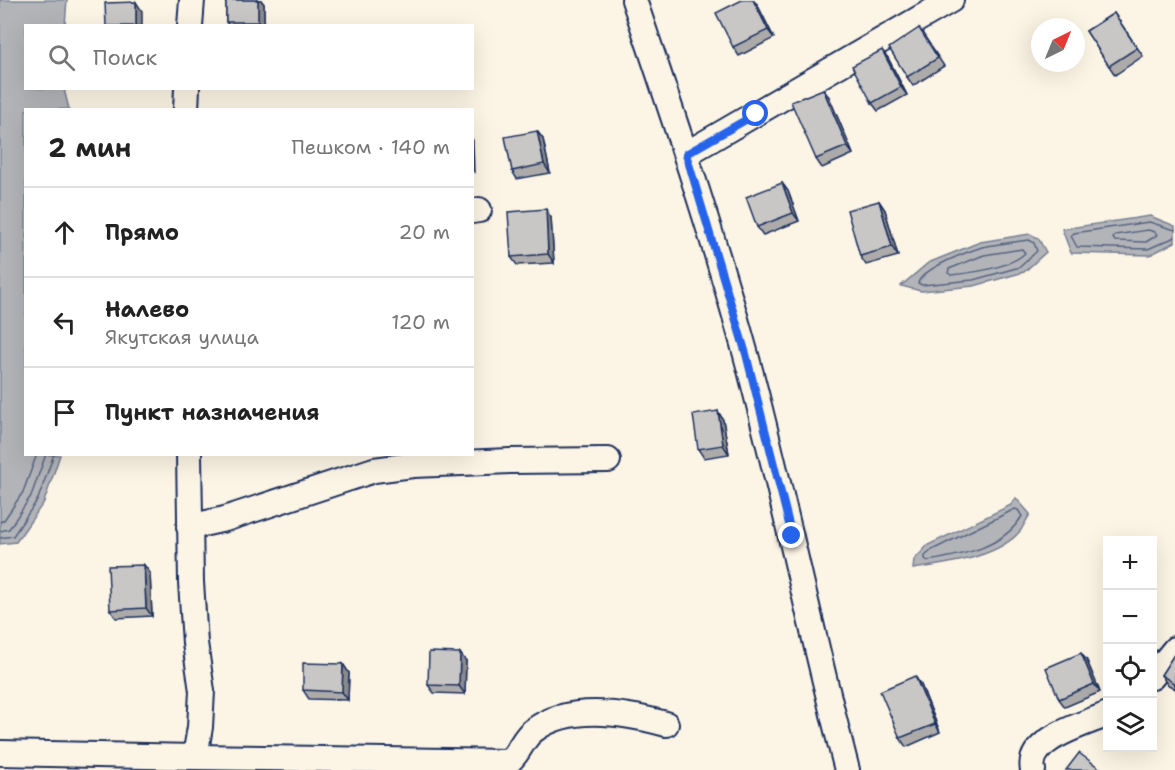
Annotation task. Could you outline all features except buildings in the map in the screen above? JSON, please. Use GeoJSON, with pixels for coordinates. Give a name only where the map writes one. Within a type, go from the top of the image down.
{"type":"FeatureCollection","features":[{"type":"Feature","properties":{"kind":"street"},"geometry":{"type":"LineString","coordinates":[[190,24],[192,0]]}},
{"type":"Feature","properties":{"kind":"street"},"geometry":{"type":"LineString","coordinates":[[634,0],[686,154],[748,366],[792,536],[847,770]]}},
{"type":"Feature","properties":{"kind":"street"},"geometry":{"type":"LineString","coordinates":[[686,154],[951,0]]}},
{"type":"Feature","properties":{"kind":"street"},"geometry":{"type":"LineString","coordinates":[[186,108],[187,90]]}},
{"type":"Feature","properties":{"kind":"street"},"geometry":{"type":"LineString","coordinates":[[189,456],[189,527],[195,643],[202,691],[200,727],[195,757]]}},
{"type":"Feature","properties":{"kind":"street"},"geometry":{"type":"LineString","coordinates":[[189,527],[225,519],[374,470],[413,465],[510,460],[608,460]]}},
{"type":"Feature","properties":{"kind":"street"},"geometry":{"type":"LineString","coordinates":[[1157,671],[1175,649]]}},
{"type":"Feature","properties":{"kind":"street"},"geometry":{"type":"LineString","coordinates":[[0,753],[508,762],[516,755],[533,730],[557,718],[599,712],[633,715],[666,724]]}},
{"type":"Feature","properties":{"kind":"street"},"geometry":{"type":"LineString","coordinates":[[1033,770],[1031,765],[1038,749],[1054,736],[1103,716]]}},
{"type":"Feature","properties":{"kind":"water"},"geometry":{"type":"Polygon","coordinates":[[[0,0],[67,0],[65,24],[24,24],[24,90],[64,90],[69,108],[24,108],[24,456],[60,456],[44,502],[16,542],[0,544],[0,0]]]}},
{"type":"Feature","properties":{"kind":"water"},"geometry":{"type":"Polygon","coordinates":[[[1150,216],[1175,226],[1175,242],[1150,255],[1071,253],[1062,229],[1150,216]]]}},
{"type":"Feature","properties":{"kind":"water"},"geometry":{"type":"Polygon","coordinates":[[[1030,234],[1038,238],[1046,252],[1024,272],[974,286],[921,291],[901,286],[928,263],[980,242],[1030,234]]]}},
{"type":"Feature","properties":{"kind":"water"},"geometry":{"type":"Polygon","coordinates":[[[1016,498],[1030,514],[1021,530],[1011,540],[971,558],[913,569],[914,560],[928,545],[1011,505],[1016,498]]]}},
{"type":"Feature","properties":{"kind":"route"},"geometry":{"type":"LineString","coordinates":[[756,114],[686,154],[746,354],[792,536]]}}]}
